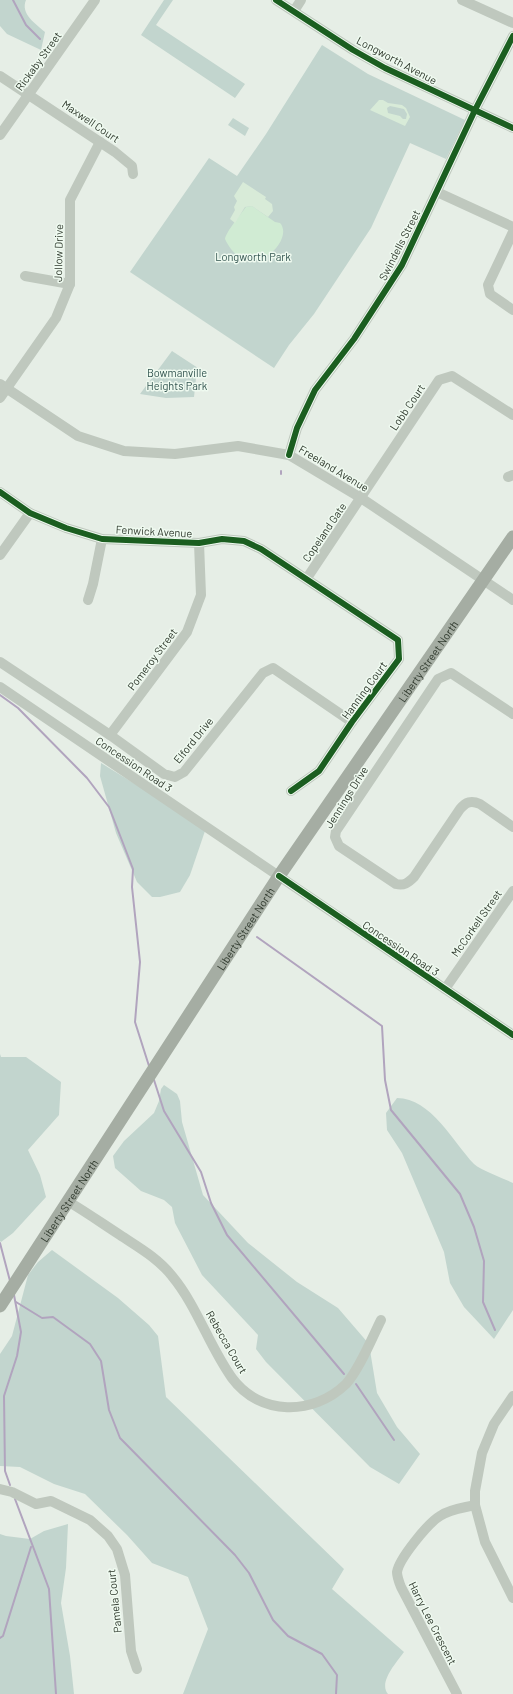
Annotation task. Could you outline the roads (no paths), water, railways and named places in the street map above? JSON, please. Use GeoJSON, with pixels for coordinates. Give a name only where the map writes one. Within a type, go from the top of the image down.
{"type":"FeatureCollection","features":[{"type":"Feature","properties":{"kind":"main road","name":"Liberty Street North"},"geometry":{"type":"LineString","coordinates":[[0,1306],[69,1202],[279,876],[513,537]]}},
{"type":"Feature","properties":{"kind":"street","name":"Rickaby Street"},"geometry":{"type":"LineString","coordinates":[[0,135],[95,0]]}},
{"type":"Feature","properties":{"kind":"street","name":"Longworth Avenue"},"geometry":{"type":"LineString","coordinates":[[276,0],[341,42],[385,68],[513,128]]}},
{"type":"Feature","properties":{"kind":"street"},"geometry":{"type":"LineString","coordinates":[[294,11],[301,0]]}},
{"type":"Feature","properties":{"kind":"street"},"geometry":{"type":"LineString","coordinates":[[462,0],[513,23]]}},
{"type":"Feature","properties":{"kind":"street","name":"Swindells Street"},"geometry":{"type":"LineString","coordinates":[[289,455],[296,428],[315,390],[354,339],[395,277],[475,110],[513,36]]}},
{"type":"Feature","properties":{"kind":"street","name":"Maxwell Court"},"geometry":{"type":"LineString","coordinates":[[0,76],[115,152],[132,166],[133,174]]}},
{"type":"Feature","properties":{"kind":"street","name":"Jollow Drive"},"geometry":{"type":"LineString","coordinates":[[0,398],[3,386],[56,318],[70,284],[70,200],[100,142]]}},
{"type":"Feature","properties":{"kind":"street"},"geometry":{"type":"LineString","coordinates":[[437,192],[513,227]]}},
{"type":"Feature","properties":{"kind":"street"},"geometry":{"type":"LineString","coordinates":[[513,232],[488,285],[490,294],[513,310]]}},
{"type":"Feature","properties":{"kind":"street"},"geometry":{"type":"LineString","coordinates":[[25,276],[70,284]]}},
{"type":"Feature","properties":{"kind":"street","name":"Lobb Court"},"geometry":{"type":"LineString","coordinates":[[361,498],[439,380],[452,376],[513,415]]}},
{"type":"Feature","properties":{"kind":"street","name":"Freeland Avenue"},"geometry":{"type":"LineString","coordinates":[[3,386],[78,436],[124,450],[175,454],[238,446],[289,455],[361,498],[484,579],[513,600]]}},
{"type":"Feature","properties":{"kind":"street","name":"Fenwick Avenue"},"geometry":{"type":"LineString","coordinates":[[0,492],[30,513],[66,528],[102,539],[199,543],[222,539],[244,541],[262,549],[307,578]]}},
{"type":"Feature","properties":{"kind":"street","name":"Copeland Gate"},"geometry":{"type":"LineString","coordinates":[[307,578],[361,498]]}},
{"type":"Feature","properties":{"kind":"street"},"geometry":{"type":"LineString","coordinates":[[0,555],[30,513]]}},
{"type":"Feature","properties":{"kind":"street"},"geometry":{"type":"LineString","coordinates":[[88,600],[93,584],[102,539]]}},
{"type":"Feature","properties":{"kind":"street","name":"Pomeroy Street"},"geometry":{"type":"LineString","coordinates":[[110,735],[187,632],[201,595],[199,543]]}},
{"type":"Feature","properties":{"kind":"street","name":"Hanning Court"},"geometry":{"type":"LineString","coordinates":[[291,792],[319,771],[352,722],[399,659],[398,640],[307,578]]}},
{"type":"Feature","properties":{"kind":"street","name":"Elford Drive"},"geometry":{"type":"LineString","coordinates":[[0,662],[110,735],[164,774],[175,777],[184,772],[263,673],[274,668],[352,722]]}},
{"type":"Feature","properties":{"kind":"street","name":"Jennings Drive"},"geometry":{"type":"LineString","coordinates":[[513,714],[451,674],[438,679],[336,831],[334,837],[339,846],[396,884],[400,885],[406,884],[414,878],[460,809],[468,802],[474,801],[480,804],[513,827]]}},
{"type":"Feature","properties":{"kind":"street","name":"Concession Road 3"},"geometry":{"type":"LineString","coordinates":[[0,687],[513,1035]]}},
{"type":"Feature","properties":{"kind":"street","name":"McCorkell Street"},"geometry":{"type":"LineString","coordinates":[[445,989],[513,891]]}},
{"type":"Feature","properties":{"kind":"street","name":"Rebecca Court"},"geometry":{"type":"LineString","coordinates":[[69,1202],[146,1252],[164,1266],[188,1300],[232,1379],[255,1399],[267,1404],[279,1408],[305,1407],[332,1395],[347,1383],[356,1369],[381,1320]]}},
{"type":"Feature","properties":{"kind":"street"},"geometry":{"type":"LineString","coordinates":[[513,1396],[494,1424],[483,1448],[475,1491],[475,1505],[486,1542],[513,1598]]}},
{"type":"Feature","properties":{"kind":"street","name":"Pamela Court"},"geometry":{"type":"LineString","coordinates":[[0,1489],[12,1492],[36,1504],[51,1501],[90,1520],[108,1536],[117,1549],[125,1575],[131,1651],[137,1669]]}},
{"type":"Feature","properties":{"kind":"street","name":"Harry Lee Crescent"},"geometry":{"type":"LineString","coordinates":[[458,1694],[401,1587],[397,1574],[402,1561],[432,1520],[448,1511],[475,1505]]}},
{"type":"Feature","properties":{"kind":"waterway"},"geometry":{"type":"LineString","coordinates":[[13,0],[26,25],[40,39]]}},
{"type":"Feature","properties":{"kind":"waterway"},"geometry":{"type":"LineString","coordinates":[[0,695],[18,708],[87,778],[109,807],[133,869],[132,887],[140,962],[135,1022],[149,1066]]}},
{"type":"Feature","properties":{"kind":"waterway"},"geometry":{"type":"LineString","coordinates":[[257,937],[382,1026],[385,1080],[391,1110],[460,1194],[474,1227],[484,1261],[483,1302],[495,1330]]}},
{"type":"Feature","properties":{"kind":"waterway"},"geometry":{"type":"LineString","coordinates":[[154,1080],[164,1111],[201,1172],[211,1203],[227,1235],[344,1374]]}},
{"type":"Feature","properties":{"kind":"waterway"},"geometry":{"type":"LineString","coordinates":[[0,1243],[10,1281]]}},
{"type":"Feature","properties":{"kind":"waterway"},"geometry":{"type":"LineString","coordinates":[[10,1485],[5,1471],[4,1396],[17,1356],[21,1332],[14,1295]]}},
{"type":"Feature","properties":{"kind":"waterway"},"geometry":{"type":"LineString","coordinates":[[16,1302],[42,1318],[53,1317],[90,1344],[101,1361],[109,1410],[120,1438],[235,1555],[249,1573],[273,1620],[288,1636],[322,1654],[337,1675],[336,1694]]}},
{"type":"Feature","properties":{"kind":"waterway"},"geometry":{"type":"LineString","coordinates":[[356,1384],[394,1440]]}},
{"type":"Feature","properties":{"kind":"waterway"},"geometry":{"type":"LineString","coordinates":[[15,1499],[49,1589],[56,1694]]}},
{"type":"Feature","properties":{"kind":"waterway"},"geometry":{"type":"LineString","coordinates":[[0,1638],[3,1636],[31,1547]]}},
{"type":"Feature","properties":{"kind":"park label","name":"Longworth Park"},"geometry":{"type":"Point","coordinates":[253,256]}},
{"type":"Feature","properties":{"kind":"park label","name":"Bowmanville Heights Park"},"geometry":{"type":"Point","coordinates":[177,378]}}]}
